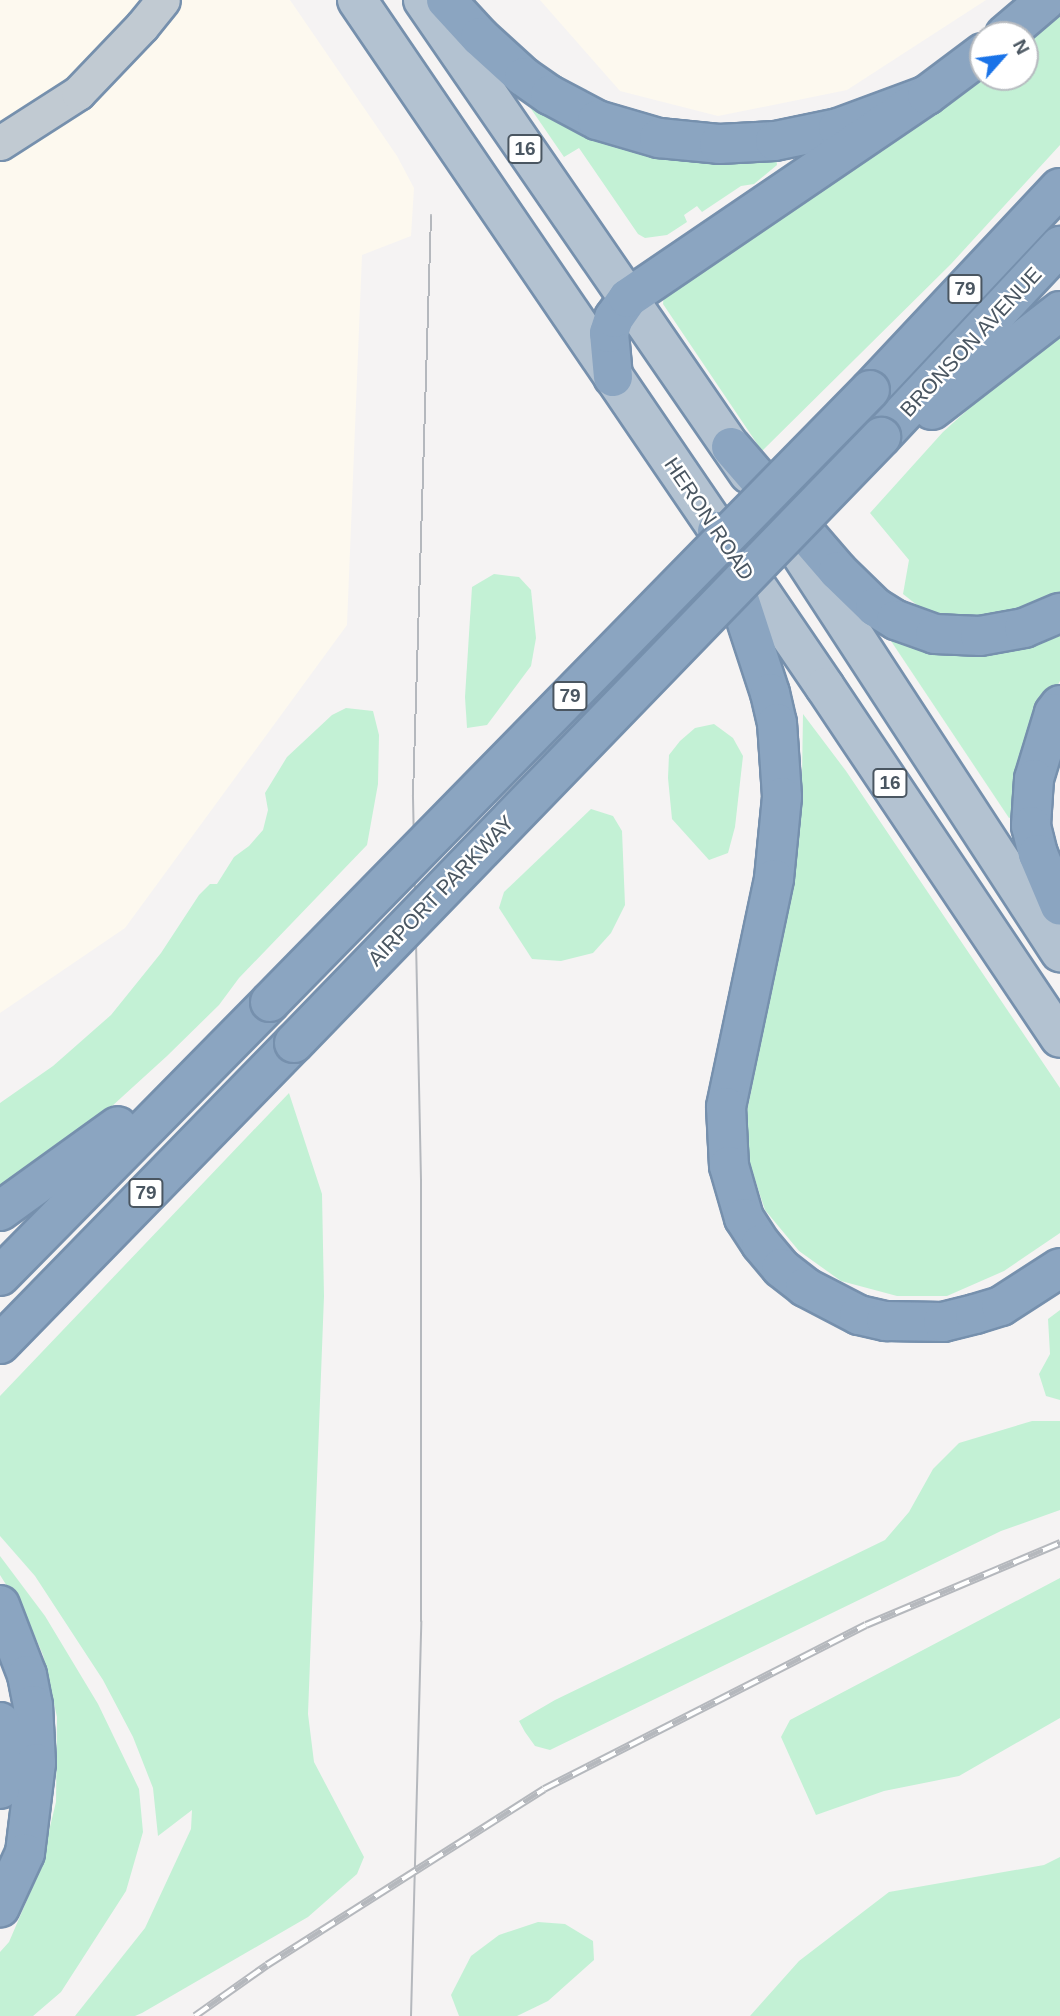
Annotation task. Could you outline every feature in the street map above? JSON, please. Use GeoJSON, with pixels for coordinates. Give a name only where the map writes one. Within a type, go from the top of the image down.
{"type":"FeatureCollection","features":[{"type":"Feature","properties":{"kind":"highway"},"geometry":{"type":"LineString","coordinates":[[446,0],[480,37],[524,77],[550,95],[597,120],[659,138],[719,144],[775,141],[838,128],[927,95]]}},
{"type":"Feature","properties":{"kind":"highway"},"geometry":{"type":"LineString","coordinates":[[1021,21],[1046,0]]}},
{"type":"Feature","properties":{"kind":"highway"},"geometry":{"type":"LineString","coordinates":[[613,377],[609,333],[614,318],[628,298],[927,95],[969,64]]}},
{"type":"Feature","properties":{"kind":"highway","name":"BRONSON AVENUE"},"geometry":{"type":"LineString","coordinates":[[870,390],[1060,188]]}},
{"type":"Feature","properties":{"kind":"highway","name":"BRONSON AVENUE"},"geometry":{"type":"LineString","coordinates":[[881,437],[1060,246]]}},
{"type":"Feature","properties":{"kind":"highway"},"geometry":{"type":"LineString","coordinates":[[881,437],[922,418],[1060,311]]}},
{"type":"Feature","properties":{"kind":"highway","name":"AIRPORT PARKWAY"},"geometry":{"type":"LineString","coordinates":[[0,1276],[870,390]]}},
{"type":"Feature","properties":{"kind":"highway","name":"AIRPORT PARKWAY"},"geometry":{"type":"LineString","coordinates":[[0,1344],[881,437]]}},
{"type":"Feature","properties":{"kind":"highway"},"geometry":{"type":"LineString","coordinates":[[731,447],[838,571],[875,607],[896,620],[935,634],[980,636],[1024,628],[1060,613]]}},
{"type":"Feature","properties":{"kind":"highway"},"geometry":{"type":"LineString","coordinates":[[717,531],[770,693],[777,723],[782,797],[774,879],[726,1107],[729,1166],[744,1218],[781,1268],[805,1287],[859,1315],[886,1321],[943,1322],[1001,1306],[1060,1268]]}},
{"type":"Feature","properties":{"kind":"highway"},"geometry":{"type":"LineString","coordinates":[[1060,705],[1054,713],[1034,779],[1031,826],[1038,854],[1060,906]]}},
{"type":"Feature","properties":{"kind":"highway"},"geometry":{"type":"LineString","coordinates":[[0,1211],[47,1180],[224,1047]]}},
{"type":"Feature","properties":{"kind":"highway"},"geometry":{"type":"LineString","coordinates":[[0,1605],[26,1675],[33,1705],[36,1763],[24,1853],[0,1907]]}},
{"type":"Feature","properties":{"kind":"highway"},"geometry":{"type":"LineString","coordinates":[[0,1722],[0,1789]]}},
{"type":"Feature","properties":{"kind":"main road","name":"HERON ROAD"},"geometry":{"type":"LineString","coordinates":[[357,0],[1060,1038]]}},
{"type":"Feature","properties":{"kind":"main road","name":"16"},"geometry":{"type":"LineString","coordinates":[[423,0],[731,447],[1060,952]]}},
{"type":"Feature","properties":{"kind":"street"},"geometry":{"type":"LineString","coordinates":[[0,143],[78,93],[163,0]]}},
{"type":"Feature","properties":{"kind":"shaded area"},"geometry":{"type":"Polygon","coordinates":[[[0,0],[290,0],[397,156],[414,188],[411,236],[362,255],[347,625],[125,928],[0,1013],[0,0]]]}},
{"type":"Feature","properties":{"kind":"shaded area"},"geometry":{"type":"Polygon","coordinates":[[[540,0],[986,0],[847,90],[718,116],[620,91],[540,0]]]}},
{"type":"Feature","properties":{"kind":"green space"},"geometry":{"type":"Polygon","coordinates":[[[1060,8],[1060,145],[951,264],[762,451],[663,304],[664,293],[969,86],[969,91],[1039,91],[1039,24],[1060,8]]]}},
{"type":"Feature","properties":{"kind":"green space"},"geometry":{"type":"Polygon","coordinates":[[[516,87],[776,156],[777,165],[754,184],[741,186],[702,212],[697,206],[684,215],[687,222],[667,235],[645,238],[638,234],[579,148],[564,157],[516,87]]]}},
{"type":"Feature","properties":{"kind":"green space"},"geometry":{"type":"Polygon","coordinates":[[[1060,333],[1060,596],[999,622],[921,615],[922,609],[903,594],[909,560],[870,513],[943,432],[995,385],[1060,333]]]}},
{"type":"Feature","properties":{"kind":"green space"},"geometry":{"type":"Polygon","coordinates":[[[494,574],[519,577],[531,590],[536,638],[531,666],[487,725],[467,728],[465,697],[472,587],[494,574]]]}},
{"type":"Feature","properties":{"kind":"green space"},"geometry":{"type":"Polygon","coordinates":[[[1060,628],[1060,681],[1036,724],[1014,816],[1009,818],[885,632],[1060,628]]]}},
{"type":"Feature","properties":{"kind":"green space"},"geometry":{"type":"Polygon","coordinates":[[[346,708],[373,711],[379,735],[378,784],[367,845],[239,978],[219,1005],[167,1056],[111,1107],[44,1160],[0,1189],[0,1103],[53,1066],[111,1015],[161,953],[199,895],[210,884],[217,884],[234,857],[249,846],[263,830],[268,810],[265,793],[287,757],[332,715],[346,708]]]}},
{"type":"Feature","properties":{"kind":"green space"},"geometry":{"type":"Polygon","coordinates":[[[803,714],[846,771],[1060,1088],[1060,1233],[1004,1271],[947,1296],[897,1296],[841,1281],[799,1251],[765,1210],[747,1155],[747,1111],[794,876],[802,777],[803,714]]]}},
{"type":"Feature","properties":{"kind":"green space"},"geometry":{"type":"Polygon","coordinates":[[[714,724],[733,738],[743,756],[735,827],[728,853],[709,860],[672,819],[668,778],[669,755],[680,741],[695,728],[714,724]]]}},
{"type":"Feature","properties":{"kind":"green space"},"geometry":{"type":"Polygon","coordinates":[[[591,809],[613,816],[622,831],[625,905],[611,933],[593,953],[561,961],[532,959],[499,908],[504,892],[591,809]]]}},
{"type":"Feature","properties":{"kind":"green space"},"geometry":{"type":"Polygon","coordinates":[[[289,1093],[322,1194],[324,1296],[308,1714],[314,1762],[364,1857],[357,1874],[308,1917],[142,2013],[135,2016],[75,2016],[145,1928],[191,1829],[192,1810],[158,1836],[153,1788],[133,1737],[103,1680],[35,1576],[0,1536],[0,1396],[289,1093]]]}},
{"type":"Feature","properties":{"kind":"green space"},"geometry":{"type":"Polygon","coordinates":[[[1060,1310],[1060,1400],[1046,1396],[1039,1374],[1050,1354],[1048,1319],[1060,1310]]]}},
{"type":"Feature","properties":{"kind":"green space"},"geometry":{"type":"Polygon","coordinates":[[[1032,1421],[1060,1421],[1060,1510],[1001,1531],[550,1750],[535,1746],[525,1732],[519,1721],[555,1700],[885,1540],[909,1512],[933,1469],[959,1443],[1032,1421]]]}},
{"type":"Feature","properties":{"kind":"green space"},"geometry":{"type":"Polygon","coordinates":[[[0,1556],[45,1616],[98,1704],[139,1789],[143,1832],[126,1891],[61,1992],[33,2016],[0,2016],[0,1952],[9,1942],[39,1872],[56,1802],[57,1717],[43,1655],[27,1618],[0,1575],[0,1556]]]}},
{"type":"Feature","properties":{"kind":"green space"},"geometry":{"type":"Polygon","coordinates":[[[1060,1578],[1060,1718],[959,1776],[884,1791],[816,1815],[781,1737],[790,1720],[1060,1578]]]}},
{"type":"Feature","properties":{"kind":"green space"},"geometry":{"type":"Polygon","coordinates":[[[1060,1857],[1060,2016],[750,2016],[799,1961],[889,1892],[1044,1865],[1060,1857]]]}},
{"type":"Feature","properties":{"kind":"green space"},"geometry":{"type":"Polygon","coordinates":[[[538,1922],[565,1924],[593,1941],[594,1960],[548,2001],[517,2016],[459,2016],[451,1995],[471,1956],[499,1935],[538,1922]]]}},
{"type":"Feature","properties":{"kind":"tram line"},"geometry":{"type":"LineString","coordinates":[[411,2016],[421,1621],[421,1180],[413,795],[431,215]]}},
{"type":"Feature","properties":{"kind":"railway"},"geometry":{"type":"LineString","coordinates":[[195,2016],[267,1965],[544,1789],[866,1625],[1060,1543]]}}]}
